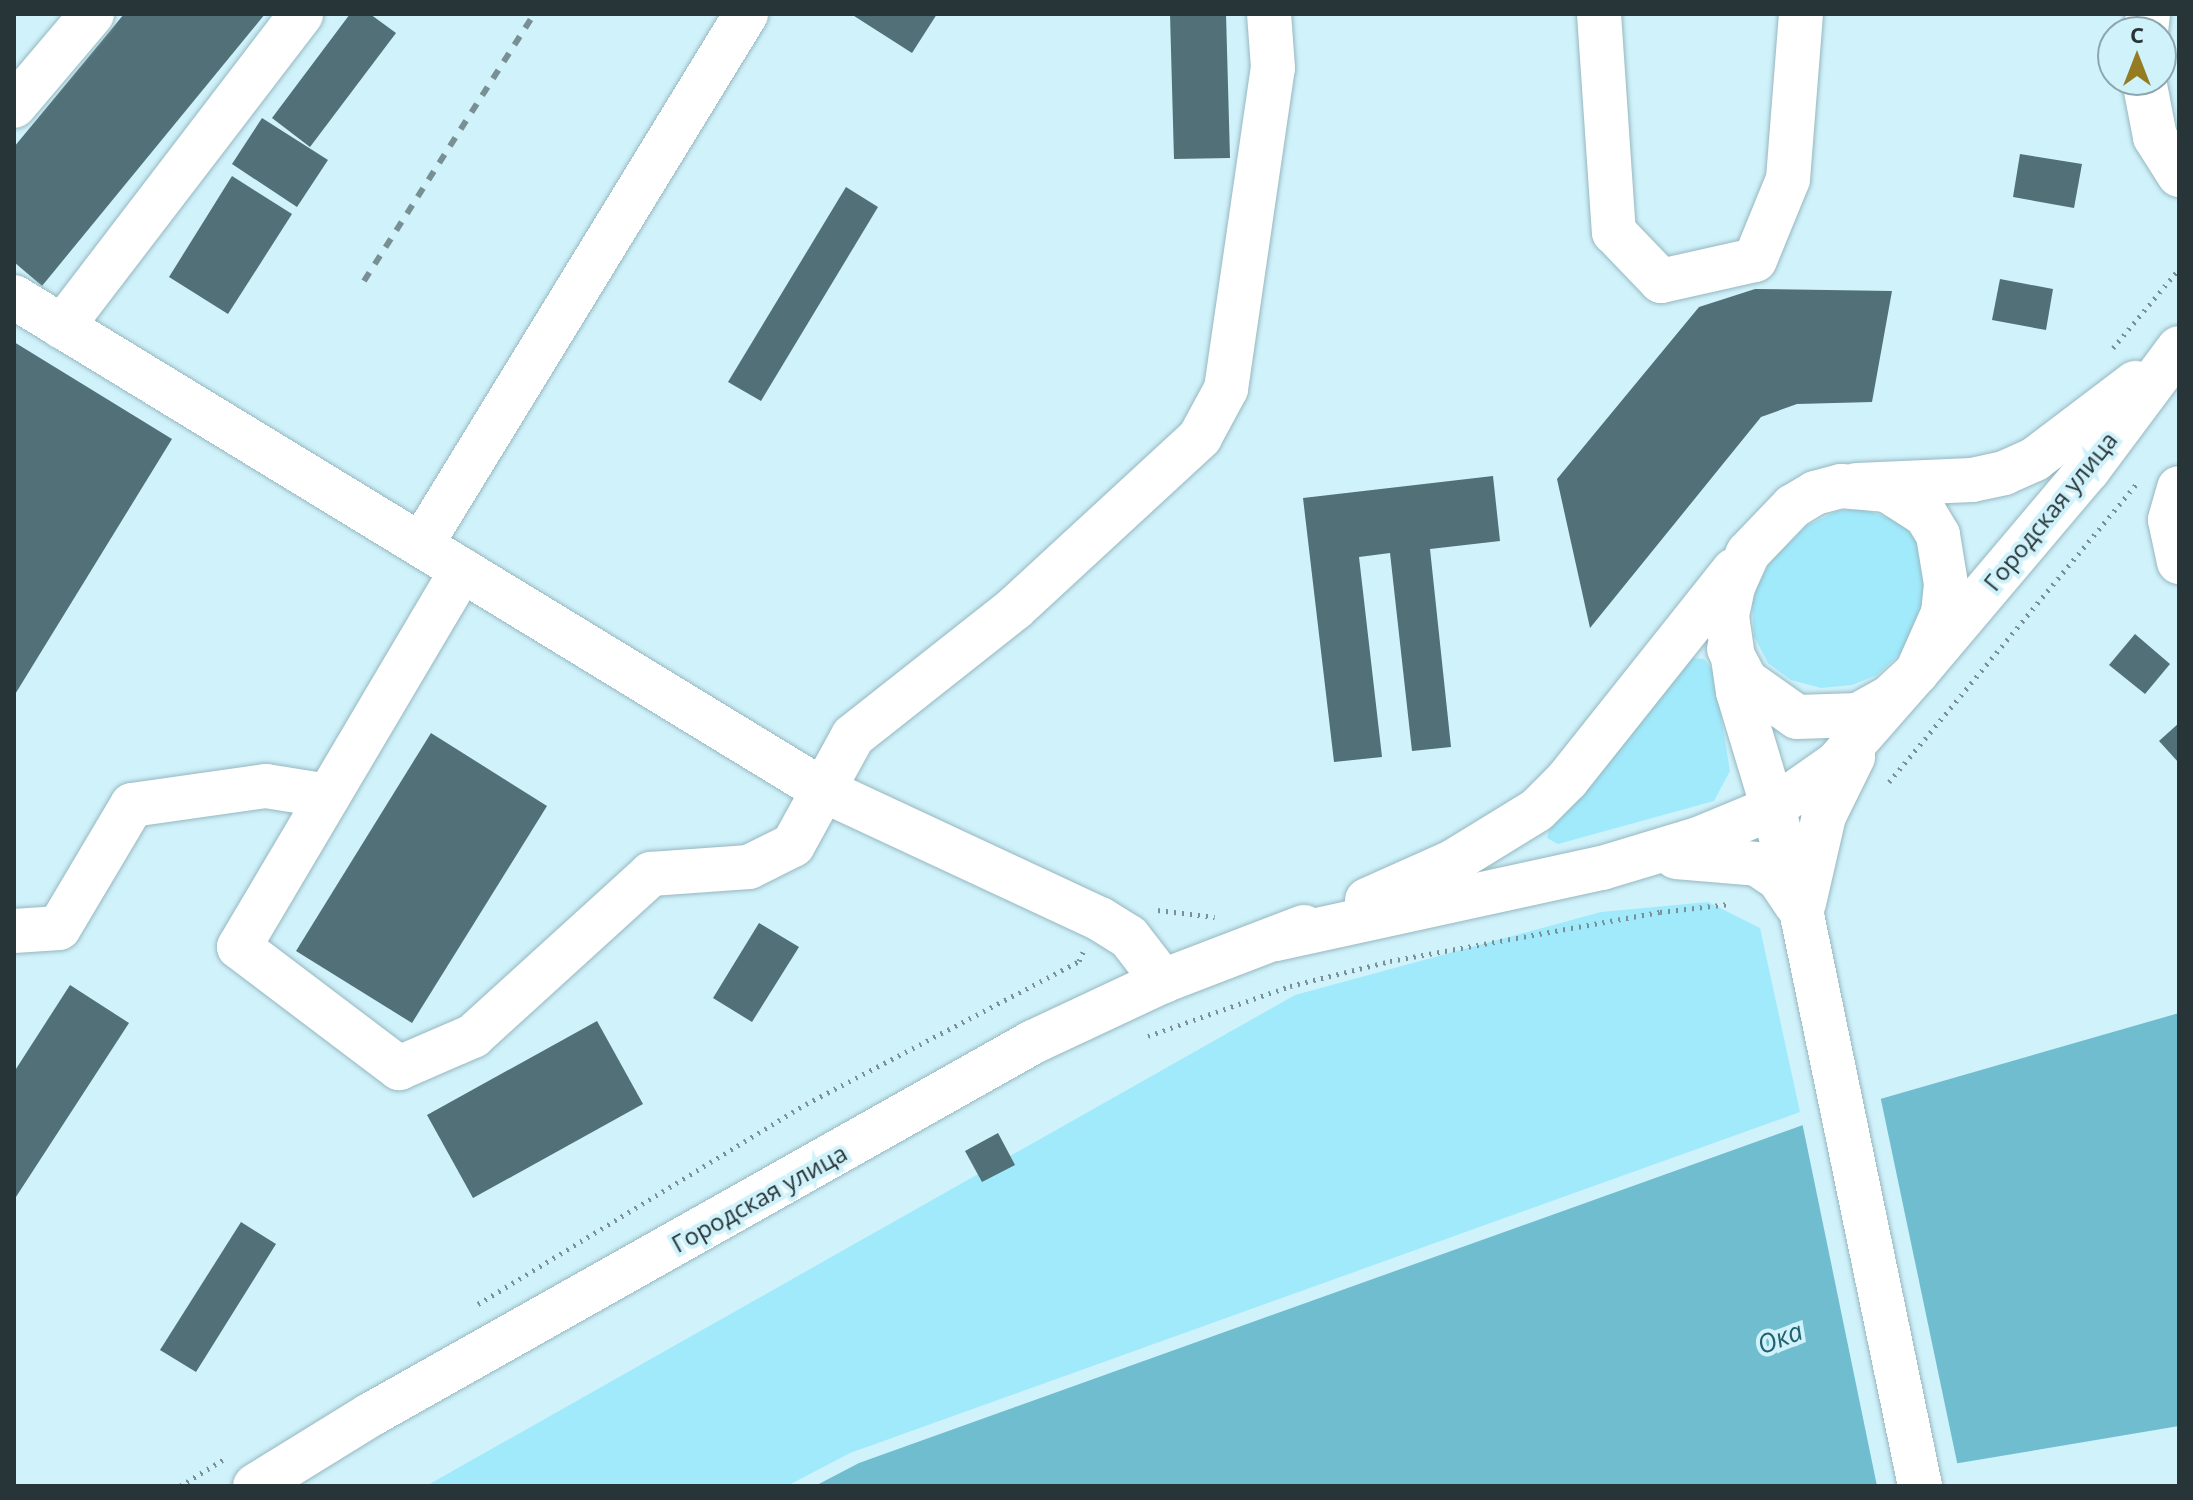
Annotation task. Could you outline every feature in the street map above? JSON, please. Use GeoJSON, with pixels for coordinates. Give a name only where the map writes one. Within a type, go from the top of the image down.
{"type":"FeatureCollection","features":[{"type":"Feature","properties":{"kind":"main road"},"geometry":{"type":"LineString","coordinates":[[14,106],[92,14]]}},
{"type":"Feature","properties":{"kind":"main road"},"geometry":{"type":"LineString","coordinates":[[62,327],[301,14]]}},
{"type":"Feature","properties":{"kind":"main road"},"geometry":{"type":"LineString","coordinates":[[421,545],[746,14]]}},
{"type":"Feature","properties":{"kind":"main road"},"geometry":{"type":"LineString","coordinates":[[462,570],[239,947],[399,1068],[473,1036],[651,874],[749,867],[793,845],[821,789],[853,736],[1015,608],[1200,437],[1226,389],[1273,68],[1269,14]]}},
{"type":"Feature","properties":{"kind":"main road"},"geometry":{"type":"LineString","coordinates":[[1599,14],[1614,232],[1661,281],[1755,260],[1788,179],[1801,14]]}},
{"type":"Feature","properties":{"kind":"main road"},"geometry":{"type":"LineString","coordinates":[[2147,96],[2155,137],[2179,175]]}},
{"type":"Feature","properties":{"kind":"main road"},"geometry":{"type":"LineString","coordinates":[[14,297],[821,789],[1100,919],[1129,937],[1163,981]]}},
{"type":"Feature","properties":{"kind":"main road"},"geometry":{"type":"LineString","coordinates":[[1276,939],[1454,861],[1537,810],[1567,780],[1748,553],[1793,506],[1815,493],[1856,485],[1972,480],[2004,473],[2035,459],[2178,358]]}},
{"type":"Feature","properties":{"kind":"main road","name":"Городская улица"},"geometry":{"type":"LineString","coordinates":[[1917,672],[2178,358]]}},
{"type":"Feature","properties":{"kind":"main road"},"geometry":{"type":"LineString","coordinates":[[2162,482],[2179,562]]}},
{"type":"Feature","properties":{"kind":"main road"},"geometry":{"type":"LineString","coordinates":[[1804,928],[1824,816],[1864,738],[1917,672],[1943,613],[1946,584],[1938,535],[1909,502],[1887,490],[1856,485]]}},
{"type":"Feature","properties":{"kind":"main road"},"geometry":{"type":"LineString","coordinates":[[1748,553],[1733,587],[1729,649],[1804,928],[1920,1486]]}},
{"type":"Feature","properties":{"kind":"main road"},"geometry":{"type":"LineString","coordinates":[[1729,649],[1746,681],[1797,717],[1858,715],[1889,698],[1917,672]]}},
{"type":"Feature","properties":{"kind":"main road"},"geometry":{"type":"LineString","coordinates":[[1276,939],[1602,868],[1698,839],[1773,808],[1864,738]]}},
{"type":"Feature","properties":{"kind":"main road"},"geometry":{"type":"LineString","coordinates":[[14,931],[59,928],[132,805],[266,786],[328,796]]}},
{"type":"Feature","properties":{"kind":"main road"},"geometry":{"type":"LineString","coordinates":[[1602,868],[1699,855],[1757,864],[1779,879],[1804,928]]}},
{"type":"Feature","properties":{"kind":"main road","name":"Городская улица"},"geometry":{"type":"LineString","coordinates":[[245,1469],[370,1415],[1033,1042],[1163,981],[1276,939]]}},
{"type":"Feature","properties":{"kind":"path"},"geometry":{"type":"LineString","coordinates":[[2109,352],[2179,269]]}},
{"type":"Feature","properties":{"kind":"path"},"geometry":{"type":"LineString","coordinates":[[1883,788],[2162,482]]}},
{"type":"Feature","properties":{"kind":"path"},"geometry":{"type":"LineString","coordinates":[[1132,1042],[1290,986],[1390,961],[1660,912],[1736,903]]}},
{"type":"Feature","properties":{"kind":"path"},"geometry":{"type":"LineString","coordinates":[[1150,907],[1214,917],[1228,913]]}},
{"type":"Feature","properties":{"kind":"path"},"geometry":{"type":"LineString","coordinates":[[466,1312],[806,1104],[1079,961],[1100,919]]}},
{"type":"Feature","properties":{"kind":"path"},"geometry":{"type":"LineString","coordinates":[[180,1486],[245,1469]]}},
{"type":"Feature","properties":{"kind":"shaded area"},"geometry":{"type":"Polygon","coordinates":[[[1862,509],[1898,521],[1917,540],[1926,564],[1921,617],[1900,654],[1877,675],[1852,685],[1821,688],[1791,680],[1768,663],[1754,636],[1752,603],[1759,582],[1771,561],[1806,526],[1837,511],[1862,509]]]}},
{"type":"Feature","properties":{"kind":"shaded area"},"geometry":{"type":"Polygon","coordinates":[[[1684,657],[1704,659],[1714,672],[1730,771],[1714,801],[1558,844],[1547,838],[1551,823],[1684,657]]]}},
{"type":"Feature","properties":{"kind":"shaded area"},"geometry":{"type":"Polygon","coordinates":[[[1708,902],[1760,928],[1800,1112],[850,1453],[787,1486],[426,1486],[1295,995],[1601,912],[1708,902]]]}},
{"type":"Feature","properties":{"kind":"water","name":"Ока"},"geometry":{"type":"Polygon","coordinates":[[[2179,1013],[2179,1426],[1947,1465],[1900,1486],[815,1486],[859,1463],[1856,1106],[2179,1013]]]}},
{"type":"Feature","properties":{"kind":"pier"},"geometry":{"type":"Polygon","coordinates":[[[1880,1095],[1958,1467],[1910,1486],[1877,1486],[1802,1122],[1880,1095]]]}},
{"type":"Feature","properties":{"kind":"building"},"geometry":{"type":"Polygon","coordinates":[[[124,14],[265,14],[42,286],[14,262],[14,147],[124,14]]]}},
{"type":"Feature","properties":{"kind":"building"},"geometry":{"type":"Polygon","coordinates":[[[350,14],[370,14],[396,33],[310,147],[272,118],[350,14]]]}},
{"type":"Feature","properties":{"kind":"building"},"geometry":{"type":"Polygon","coordinates":[[[851,14],[937,14],[912,53],[851,14]]]}},
{"type":"Feature","properties":{"kind":"building"},"geometry":{"type":"Polygon","coordinates":[[[1170,14],[1226,14],[1230,158],[1174,159],[1170,14]]]}},
{"type":"Feature","properties":{"kind":"building"},"geometry":{"type":"Polygon","coordinates":[[[262,118],[328,160],[297,207],[232,164],[262,118]]]}},
{"type":"Feature","properties":{"kind":"building"},"geometry":{"type":"Polygon","coordinates":[[[2020,154],[2082,164],[2074,208],[2013,197],[2020,154]]]}},
{"type":"Feature","properties":{"kind":"building"},"geometry":{"type":"Polygon","coordinates":[[[232,176],[292,214],[228,314],[169,277],[232,176]]]}},
{"type":"Feature","properties":{"kind":"building"},"geometry":{"type":"Polygon","coordinates":[[[846,187],[878,207],[761,401],[728,382],[846,187]]]}},
{"type":"Feature","properties":{"kind":"building"},"geometry":{"type":"Polygon","coordinates":[[[2000,279],[2053,289],[2046,330],[1992,320],[2000,279]]]}},
{"type":"Feature","properties":{"kind":"building"},"geometry":{"type":"Polygon","coordinates":[[[1755,289],[1892,291],[1872,402],[1797,404],[1761,417],[1590,628],[1557,479],[1699,307],[1755,289]]]}},
{"type":"Feature","properties":{"kind":"building"},"geometry":{"type":"Polygon","coordinates":[[[14,342],[172,439],[14,696],[14,342]]]}},
{"type":"Feature","properties":{"kind":"building"},"geometry":{"type":"Polygon","coordinates":[[[1493,476],[1500,541],[1430,549],[1451,747],[1412,751],[1390,553],[1359,557],[1382,757],[1334,762],[1303,498],[1493,476]]]}},
{"type":"Feature","properties":{"kind":"building"},"geometry":{"type":"Polygon","coordinates":[[[2135,634],[2170,664],[2145,694],[2109,665],[2135,634]]]}},
{"type":"Feature","properties":{"kind":"building"},"geometry":{"type":"Polygon","coordinates":[[[2179,723],[2179,763],[2159,741],[2179,723]]]}},
{"type":"Feature","properties":{"kind":"building"},"geometry":{"type":"Polygon","coordinates":[[[431,733],[547,806],[412,1023],[296,951],[431,733]]]}},
{"type":"Feature","properties":{"kind":"building"},"geometry":{"type":"Polygon","coordinates":[[[759,923],[799,947],[752,1022],[713,998],[759,923]]]}},
{"type":"Feature","properties":{"kind":"building"},"geometry":{"type":"Polygon","coordinates":[[[70,985],[129,1023],[14,1200],[14,1072],[70,985]]]}},
{"type":"Feature","properties":{"kind":"building"},"geometry":{"type":"Polygon","coordinates":[[[597,1021],[643,1104],[473,1198],[427,1115],[597,1021]]]}},
{"type":"Feature","properties":{"kind":"building"},"geometry":{"type":"Polygon","coordinates":[[[998,1133],[1015,1165],[982,1182],[965,1151],[998,1133]]]}},
{"type":"Feature","properties":{"kind":"building"},"geometry":{"type":"Polygon","coordinates":[[[241,1222],[276,1244],[196,1372],[160,1350],[241,1222]]]}},
{"type":"Feature","properties":{"kind":"railway"},"geometry":{"type":"LineString","coordinates":[[364,281],[534,14]]}}]}
